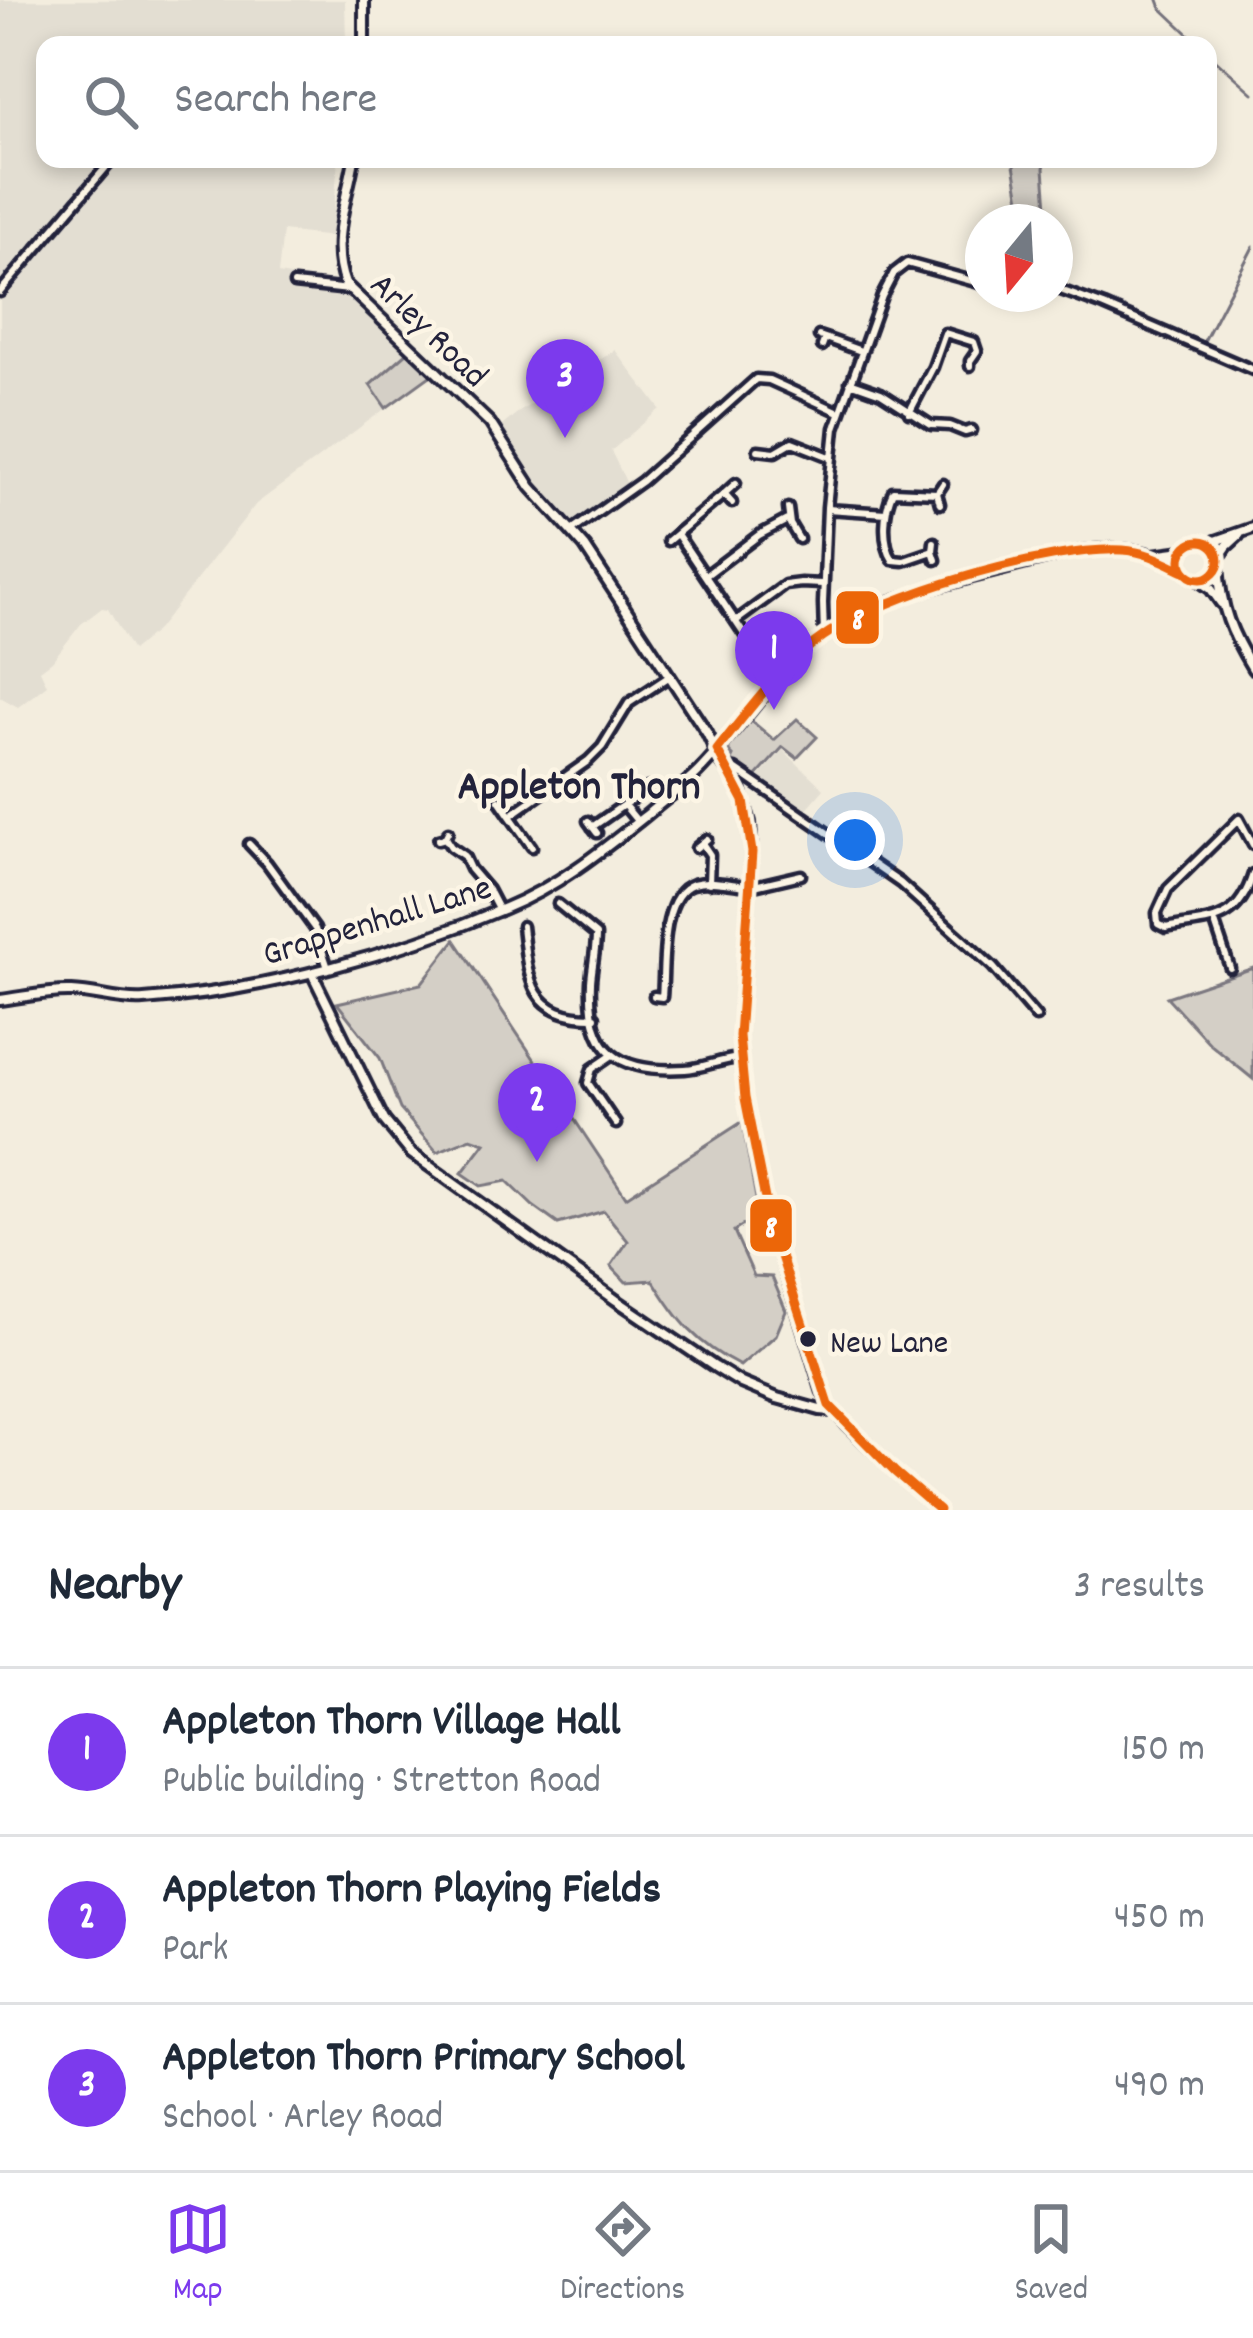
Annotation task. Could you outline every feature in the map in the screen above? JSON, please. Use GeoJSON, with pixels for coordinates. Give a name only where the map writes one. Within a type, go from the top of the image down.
{"type":"FeatureCollection","features":[{"type":"Feature","properties":{"kind":"street"},"geometry":{"type":"LineString","coordinates":[[364,0],[364,36]]}},
{"type":"Feature","properties":{"kind":"street"},"geometry":{"type":"LineString","coordinates":[[0,292],[105,168]]}},
{"type":"Feature","properties":{"kind":"street","name":"Arley Road"},"geometry":{"type":"LineString","coordinates":[[352,168],[338,244],[340,272],[349,290],[490,423],[531,487],[572,530],[740,788],[750,822],[741,1058],[749,1124],[769,1219],[822,1390],[833,1411]]}},
{"type":"Feature","properties":{"kind":"street"},"geometry":{"type":"LineString","coordinates":[[824,636],[830,458],[838,412],[882,296],[899,266],[916,264],[965,279]]}},
{"type":"Feature","properties":{"kind":"street"},"geometry":{"type":"LineString","coordinates":[[294,284],[349,290]]}},
{"type":"Feature","properties":{"kind":"street"},"geometry":{"type":"LineString","coordinates":[[1073,295],[1253,370]]}},
{"type":"Feature","properties":{"kind":"street"},"geometry":{"type":"LineString","coordinates":[[910,413],[945,333],[978,342],[970,366]]}},
{"type":"Feature","properties":{"kind":"street"},"geometry":{"type":"LineString","coordinates":[[822,340],[861,351]]}},
{"type":"Feature","properties":{"kind":"street"},"geometry":{"type":"LineString","coordinates":[[572,530],[642,481],[756,379],[769,380],[838,412]]}},
{"type":"Feature","properties":{"kind":"street"},"geometry":{"type":"LineString","coordinates":[[849,382],[881,393],[931,425],[973,430]]}},
{"type":"Feature","properties":{"kind":"street"},"geometry":{"type":"LineString","coordinates":[[758,450],[775,452],[798,442],[830,458]]}},
{"type":"Feature","properties":{"kind":"street"},"geometry":{"type":"LineString","coordinates":[[668,541],[736,483]]}},
{"type":"Feature","properties":{"kind":"street"},"geometry":{"type":"LineString","coordinates":[[940,504],[937,493],[943,484]]}},
{"type":"Feature","properties":{"kind":"street"},"geometry":{"type":"LineString","coordinates":[[934,551],[893,560],[886,548],[886,512],[893,491],[937,493]]}},
{"type":"Feature","properties":{"kind":"street"},"geometry":{"type":"LineString","coordinates":[[724,494],[731,503]]}},
{"type":"Feature","properties":{"kind":"street"},"geometry":{"type":"LineString","coordinates":[[788,508],[799,538]]}},
{"type":"Feature","properties":{"kind":"street"},"geometry":{"type":"LineString","coordinates":[[827,508],[886,512]]}},
{"type":"Feature","properties":{"kind":"street"},"geometry":{"type":"LineString","coordinates":[[705,576],[789,518]]}},
{"type":"Feature","properties":{"kind":"street"},"geometry":{"type":"LineString","coordinates":[[1152,555],[1183,551],[1192,543],[1208,544],[1249,529]]}},
{"type":"Feature","properties":{"kind":"street"},"geometry":{"type":"LineString","coordinates":[[1196,579],[1212,574],[1227,546],[1249,529]]}},
{"type":"Feature","properties":{"kind":"street"},"geometry":{"type":"LineString","coordinates":[[677,533],[746,637]]}},
{"type":"Feature","properties":{"kind":"street"},"geometry":{"type":"LineString","coordinates":[[1208,544],[1217,553],[1222,604],[1232,634],[1253,670]]}},
{"type":"Feature","properties":{"kind":"street","name":"Grappenhall Lane"},"geometry":{"type":"LineString","coordinates":[[0,1000],[64,992],[147,1000],[311,972],[499,911],[565,877],[698,772],[758,698],[824,636],[885,605],[1032,562],[1103,550],[1152,555]]}},
{"type":"Feature","properties":{"kind":"street"},"geometry":{"type":"LineString","coordinates":[[1183,551],[1184,571]]}},
{"type":"Feature","properties":{"kind":"street"},"geometry":{"type":"LineString","coordinates":[[1152,555],[1211,589],[1222,604]]}},
{"type":"Feature","properties":{"kind":"street"},"geometry":{"type":"LineString","coordinates":[[736,621],[785,585],[824,584]]}},
{"type":"Feature","properties":{"kind":"street"},"geometry":{"type":"LineString","coordinates":[[510,816],[588,761],[629,704],[670,676]]}},
{"type":"Feature","properties":{"kind":"street"},"geometry":{"type":"LineString","coordinates":[[728,770],[735,769],[900,883],[976,950],[1036,1017]]}},
{"type":"Feature","properties":{"kind":"street"},"geometry":{"type":"LineString","coordinates":[[592,827],[647,788]]}},
{"type":"Feature","properties":{"kind":"street"},"geometry":{"type":"LineString","coordinates":[[499,800],[532,847]]}},
{"type":"Feature","properties":{"kind":"street"},"geometry":{"type":"LineString","coordinates":[[624,805],[638,822]]}},
{"type":"Feature","properties":{"kind":"street"},"geometry":{"type":"LineString","coordinates":[[1253,844],[1239,819],[1168,889],[1156,920],[1166,928],[1232,912],[1251,889],[1253,874]]}},
{"type":"Feature","properties":{"kind":"street"},"geometry":{"type":"LineString","coordinates":[[444,836],[464,856],[499,911]]}},
{"type":"Feature","properties":{"kind":"street"},"geometry":{"type":"LineString","coordinates":[[249,844],[315,929],[328,968]]}},
{"type":"Feature","properties":{"kind":"street"},"geometry":{"type":"LineString","coordinates":[[702,844],[710,855],[709,883]]}},
{"type":"Feature","properties":{"kind":"street"},"geometry":{"type":"LineString","coordinates":[[654,996],[662,997],[671,906],[686,888],[696,883],[750,887],[801,875]]}},
{"type":"Feature","properties":{"kind":"street"},"geometry":{"type":"LineString","coordinates":[[558,904],[596,934],[595,1017],[602,1044],[611,1055],[633,1066],[686,1070],[741,1058]]}},
{"type":"Feature","properties":{"kind":"street"},"geometry":{"type":"LineString","coordinates":[[1214,920],[1230,968]]}},
{"type":"Feature","properties":{"kind":"street"},"geometry":{"type":"LineString","coordinates":[[522,924],[533,990],[539,1000],[563,1014],[595,1017]]}},
{"type":"Feature","properties":{"kind":"street"},"geometry":{"type":"LineString","coordinates":[[311,972],[383,1120],[425,1165],[727,1375],[777,1398],[833,1411],[939,1510]]}},
{"type":"Feature","properties":{"kind":"street"},"geometry":{"type":"LineString","coordinates":[[611,1055],[592,1070],[588,1082],[614,1128]]}},
{"type":"Feature","properties":{"kind":"shaded area"},"geometry":{"type":"Polygon","coordinates":[[[0,0],[345,0],[346,36],[36,36],[36,168],[337,168],[332,237],[283,231],[278,274],[333,283],[408,352],[370,385],[386,408],[256,504],[157,630],[132,651],[108,609],[102,608],[40,670],[47,685],[18,707],[0,697],[0,0]]]}},
{"type":"Feature","properties":{"kind":"shaded area"},"geometry":{"type":"Polygon","coordinates":[[[1015,168],[1044,168],[1047,204],[1021,204],[1015,168]]]}},
{"type":"Feature","properties":{"kind":"shaded area"},"geometry":{"type":"Polygon","coordinates":[[[615,350],[660,409],[611,451],[630,490],[573,530],[538,496],[496,431],[615,350]]]}},
{"type":"Feature","properties":{"kind":"shaded area"},"geometry":{"type":"Polygon","coordinates":[[[408,352],[433,374],[386,408],[370,385],[408,352]]]}},
{"type":"Feature","properties":{"kind":"shaded area"},"geometry":{"type":"Polygon","coordinates":[[[749,719],[774,740],[797,719],[817,737],[797,758],[783,747],[754,779],[731,760],[729,752],[729,744],[749,719]]]}},
{"type":"Feature","properties":{"kind":"shaded area"},"geometry":{"type":"Polygon","coordinates":[[[783,750],[824,789],[804,812],[757,779],[783,750]]]}},
{"type":"Feature","properties":{"kind":"shaded area"},"geometry":{"type":"Polygon","coordinates":[[[455,940],[626,1197],[742,1122],[759,1215],[734,1231],[754,1276],[772,1277],[786,1311],[776,1335],[740,1366],[690,1330],[653,1280],[626,1282],[611,1266],[628,1241],[604,1211],[558,1224],[507,1181],[481,1186],[462,1173],[485,1143],[471,1138],[437,1152],[400,1109],[380,1058],[337,1003],[421,984],[455,940]]]}},
{"type":"Feature","properties":{"kind":"shaded area"},"geometry":{"type":"Polygon","coordinates":[[[1253,968],[1253,1079],[1211,1045],[1167,997],[1253,968]]]}},
{"type":"Feature","properties":{"kind":"waterway"},"geometry":{"type":"LineString","coordinates":[[1158,0],[1191,36]]}},
{"type":"Feature","properties":{"kind":"waterway"},"geometry":{"type":"LineString","coordinates":[[1217,61],[1253,93]]}},
{"type":"Feature","properties":{"kind":"waterway"},"geometry":{"type":"LineString","coordinates":[[1204,341],[1253,247]]}},
{"type":"Feature","properties":{"kind":"transit line","name":"8"},"geometry":{"type":"LineString","coordinates":[[1200,541],[1213,547],[1219,560],[1213,573],[1200,579],[1187,573],[1181,560],[1187,547],[1200,541]]}},
{"type":"Feature","properties":{"kind":"transit line","name":"8"},"geometry":{"type":"LineString","coordinates":[[939,1510],[829,1405],[769,1219],[745,1098],[739,1036],[752,852],[744,801],[717,750],[794,660],[824,636],[886,604],[1012,564],[1091,551],[1139,552],[1184,571]]}},
{"type":"Feature","properties":{"kind":"place","name":"Appleton Thorn Primary School"},"geometry":{"type":"Point","coordinates":[565,438]}},
{"type":"Feature","properties":{"kind":"place","name":"Appleton Thorn Village Hall"},"geometry":{"type":"Point","coordinates":[774,710]}},
{"type":"Feature","properties":{"kind":"place","name":"Appleton Thorn Playing Fields"},"geometry":{"type":"Point","coordinates":[537,1162]}},
{"type":"Feature","properties":{"kind":"place","name":"New Lane"},"geometry":{"type":"Point","coordinates":[808,1339]}},
{"type":"Feature","properties":{"kind":"district","name":"Appleton Thorn"},"geometry":{"type":"Point","coordinates":[579,783]}}]}
